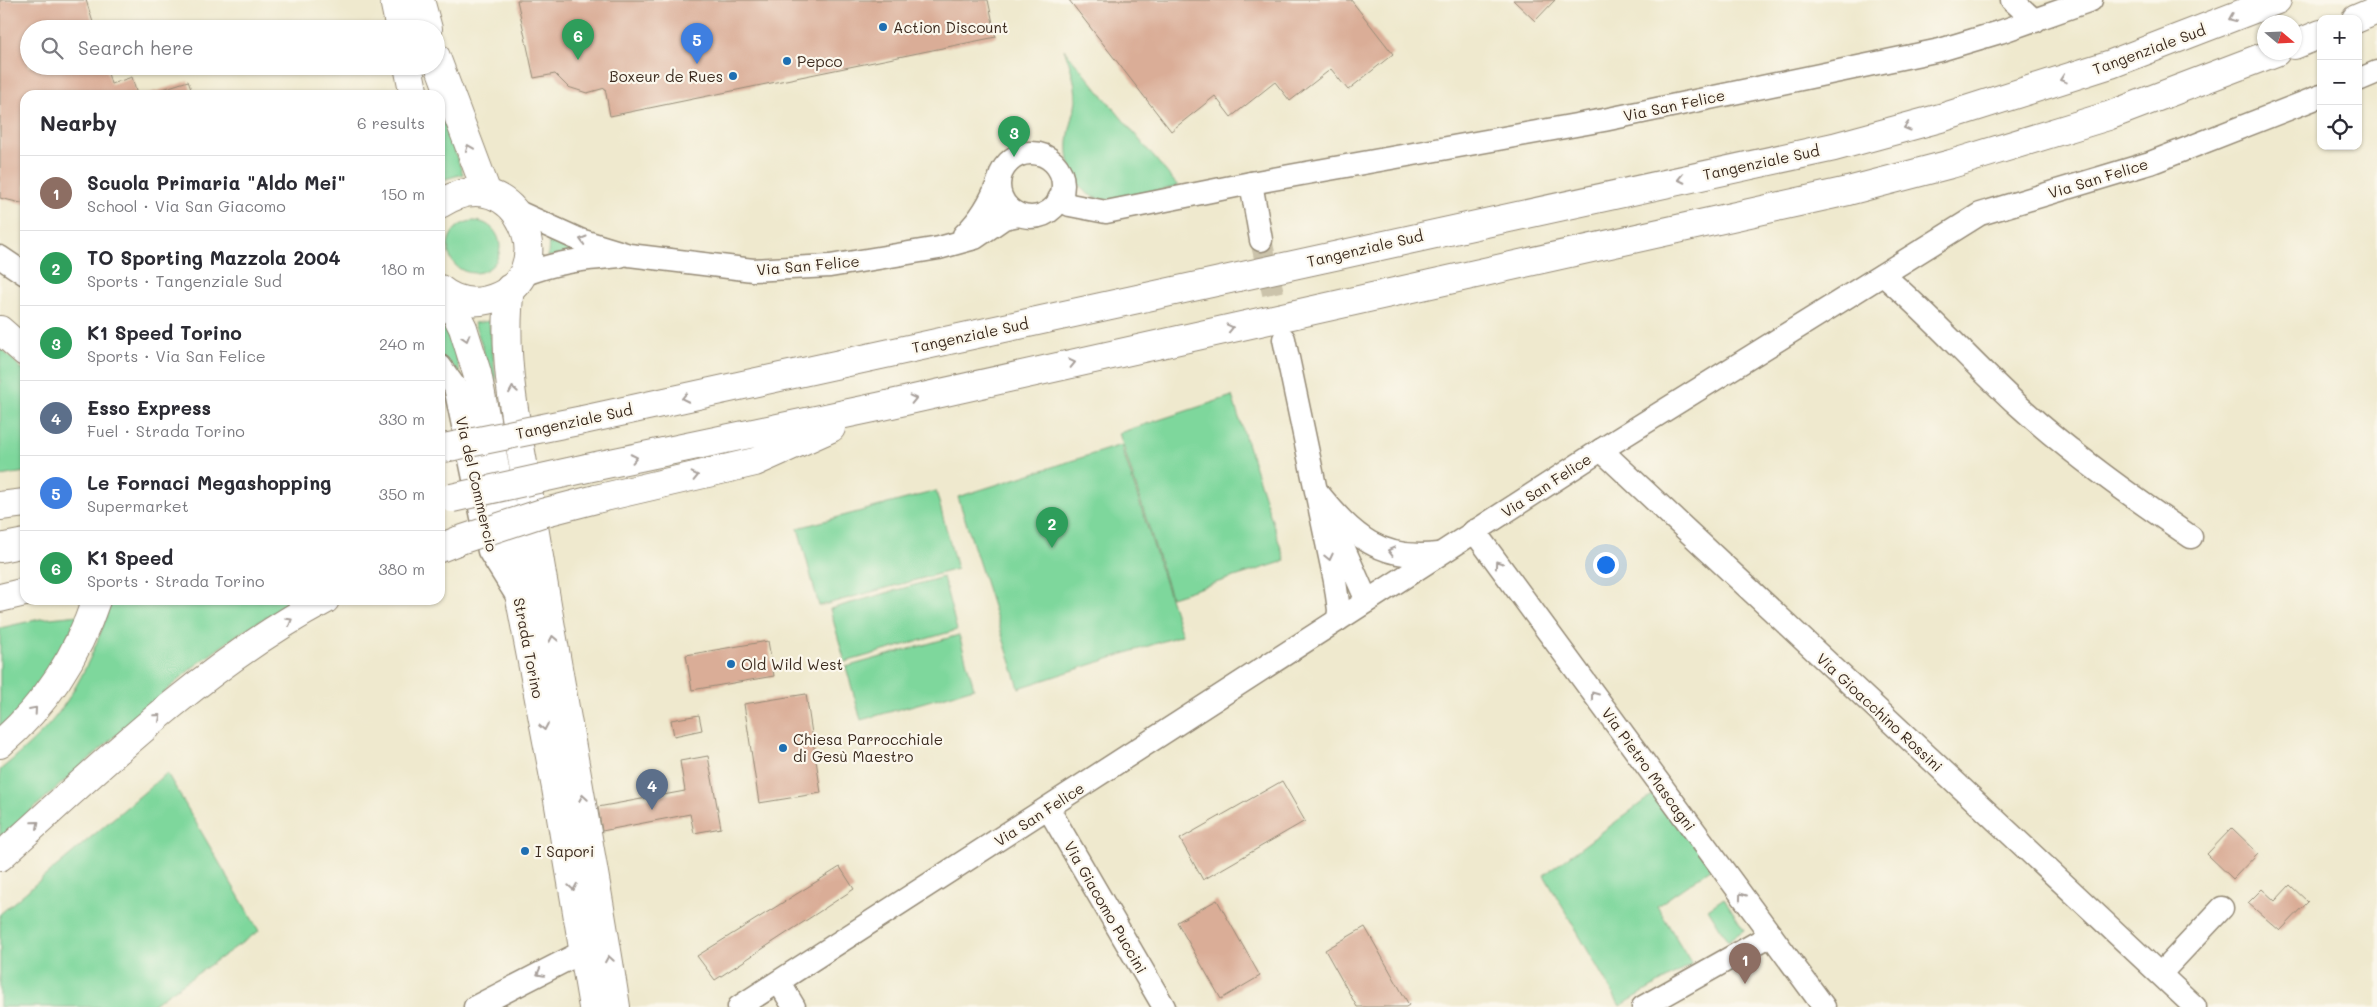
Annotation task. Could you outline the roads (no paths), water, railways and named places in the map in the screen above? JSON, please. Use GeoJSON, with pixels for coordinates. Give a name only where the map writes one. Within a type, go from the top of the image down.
{"type":"FeatureCollection","features":[{"type":"Feature","properties":{"kind":"main road"},"geometry":{"type":"LineString","coordinates":[[394,0],[398,20]]}},
{"type":"Feature","properties":{"kind":"main road"},"geometry":{"type":"LineString","coordinates":[[420,0],[426,20]]}},
{"type":"Feature","properties":{"kind":"main road","name":"Tangenziale Sud"},"geometry":{"type":"LineString","coordinates":[[445,447],[583,420],[1834,147],[1944,117],[2111,64],[2277,0]]}},
{"type":"Feature","properties":{"kind":"main road"},"geometry":{"type":"LineString","coordinates":[[2362,16],[2377,10]]}},
{"type":"Feature","properties":{"kind":"main road"},"geometry":{"type":"LineString","coordinates":[[2302,42],[2317,36]]}},
{"type":"Feature","properties":{"kind":"main road"},"geometry":{"type":"LineString","coordinates":[[446,499],[878,407],[1848,191],[1960,161],[2099,119],[2257,59]]}},
{"type":"Feature","properties":{"kind":"main road"},"geometry":{"type":"LineString","coordinates":[[410,75],[413,90]]}},
{"type":"Feature","properties":{"kind":"main road"},"geometry":{"type":"LineString","coordinates":[[443,75],[486,193]]}},
{"type":"Feature","properties":{"kind":"main road"},"geometry":{"type":"LineString","coordinates":[[445,201],[452,196],[469,192],[486,193],[503,200],[516,211]]}},
{"type":"Feature","properties":{"kind":"main road","name":"Strada Torino"},"geometry":{"type":"LineString","coordinates":[[516,211],[525,226],[529,243],[527,260],[515,282],[506,316],[510,370],[548,614],[580,785],[616,1007]]}},
{"type":"Feature","properties":{"kind":"main road"},"geometry":{"type":"LineString","coordinates":[[445,292],[462,300],[479,302],[495,297],[515,282]]}},
{"type":"Feature","properties":{"kind":"main road","name":"Strada Torino"},"geometry":{"type":"LineString","coordinates":[[445,295],[463,328],[476,373],[556,788],[592,1007]]}},
{"type":"Feature","properties":{"kind":"main road"},"geometry":{"type":"LineString","coordinates":[[0,330],[20,348]]}},
{"type":"Feature","properties":{"kind":"main road"},"geometry":{"type":"LineString","coordinates":[[450,544],[542,513],[755,462],[878,407]]}},
{"type":"Feature","properties":{"kind":"main road"},"geometry":{"type":"LineString","coordinates":[[0,548],[20,544]]}},
{"type":"Feature","properties":{"kind":"main road"},"geometry":{"type":"LineString","coordinates":[[0,598],[20,593]]}},
{"type":"Feature","properties":{"kind":"main road"},"geometry":{"type":"LineString","coordinates":[[0,744],[34,711],[54,686],[84,634],[94,605]]}},
{"type":"Feature","properties":{"kind":"main road"},"geometry":{"type":"LineString","coordinates":[[0,857],[175,703],[270,632],[316,605]]}},
{"type":"Feature","properties":{"kind":"street"},"geometry":{"type":"LineString","coordinates":[[2012,0],[2035,21]]}},
{"type":"Feature","properties":{"kind":"street","name":"Via San Felice"},"geometry":{"type":"LineString","coordinates":[[1060,198],[1070,205],[1106,212],[1250,182],[1612,118],[1940,50],[2035,21],[2091,0]]}},
{"type":"Feature","properties":{"kind":"street"},"geometry":{"type":"LineString","coordinates":[[2362,78],[2377,72]]}},
{"type":"Feature","properties":{"kind":"street","name":"Via San Felice"},"geometry":{"type":"LineString","coordinates":[[739,1007],[1474,531],[1980,214],[2150,162],[2317,98]]}},
{"type":"Feature","properties":{"kind":"street","name":"Via San Felice"},"geometry":{"type":"LineString","coordinates":[[516,211],[546,227],[629,255],[753,270],[783,270],[830,266],[939,248],[975,238],[1004,218],[1019,214],[1030,217],[1042,215],[1053,208],[1060,198],[1063,186],[1061,174],[1054,162],[1044,155],[1028,153],[1014,157],[1006,164],[992,201],[977,223],[956,243]]}},
{"type":"Feature","properties":{"kind":"street"},"geometry":{"type":"LineString","coordinates":[[999,180],[1003,201],[1019,214]]}},
{"type":"Feature","properties":{"kind":"street"},"geometry":{"type":"LineString","coordinates":[[1250,182],[1261,240]]}},
{"type":"Feature","properties":{"kind":"street","name":"Via San Felice"},"geometry":{"type":"LineString","coordinates":[[515,282],[546,265],[629,255]]}},
{"type":"Feature","properties":{"kind":"street"},"geometry":{"type":"LineString","coordinates":[[0,257],[20,271]]}},
{"type":"Feature","properties":{"kind":"street"},"geometry":{"type":"LineString","coordinates":[[1883,275],[1919,306],[2018,406],[2108,481],[2191,537]]}},
{"type":"Feature","properties":{"kind":"street","name":"Via San Felice"},"geometry":{"type":"LineString","coordinates":[[1284,339],[1335,581],[1339,610],[1338,620]]}},
{"type":"Feature","properties":{"kind":"street","name":"Via del Commercio"},"geometry":{"type":"LineString","coordinates":[[445,373],[456,387],[489,551],[519,601]]}},
{"type":"Feature","properties":{"kind":"street","name":"Via Gioacchino Rossini"},"geometry":{"type":"LineString","coordinates":[[1601,450],[2195,1007]]}},
{"type":"Feature","properties":{"kind":"street","name":"Via San Felice"},"geometry":{"type":"LineString","coordinates":[[1317,492],[1353,532],[1369,543],[1381,549],[1406,555],[1439,554]]}},
{"type":"Feature","properties":{"kind":"street","name":"Via San Felice"},"geometry":{"type":"LineString","coordinates":[[1317,492],[1336,528],[1366,601]]}},
{"type":"Feature","properties":{"kind":"street","name":"Via Pietro Mascagni"},"geometry":{"type":"LineString","coordinates":[[1474,531],[1824,1007]]}},
{"type":"Feature","properties":{"kind":"street","name":"Via Giacomo Puccini"},"geometry":{"type":"LineString","coordinates":[[1048,808],[1164,1007]]}},
{"type":"Feature","properties":{"kind":"street"},"geometry":{"type":"LineString","coordinates":[[2160,974],[2222,908]]}},
{"type":"Feature","properties":{"kind":"street"},"geometry":{"type":"LineString","coordinates":[[1643,1007],[1771,936]]}},
{"type":"Feature","properties":{"kind":"street"},"geometry":{"type":"LineString","coordinates":[[475,1007],[584,951]]}},
{"type":"Feature","properties":{"kind":"street"},"geometry":{"type":"LineString","coordinates":[[779,982],[794,1007]]}},
{"type":"Feature","properties":{"kind":"tunnel"},"geometry":{"type":"LineString","coordinates":[[1261,240],[1282,333]]}},
{"type":"Feature","properties":{"kind":"place","name":"Action Discount"},"geometry":{"type":"Point","coordinates":[883,27]}},
{"type":"Feature","properties":{"kind":"place","name":"K1 Speed"},"geometry":{"type":"Point","coordinates":[578,60]}},
{"type":"Feature","properties":{"kind":"place","name":"Pepco"},"geometry":{"type":"Point","coordinates":[787,61]}},
{"type":"Feature","properties":{"kind":"place","name":"Le Fornaci Megashopping"},"geometry":{"type":"Point","coordinates":[697,64]}},
{"type":"Feature","properties":{"kind":"place","name":"Boxeur de Rues"},"geometry":{"type":"Point","coordinates":[733,76]}},
{"type":"Feature","properties":{"kind":"place","name":"K1 Speed Torino"},"geometry":{"type":"Point","coordinates":[1014,157]}},
{"type":"Feature","properties":{"kind":"place","name":"TO Sporting Mazzola 2004"},"geometry":{"type":"Point","coordinates":[1052,548]}},
{"type":"Feature","properties":{"kind":"place","name":"Old Wild West"},"geometry":{"type":"Point","coordinates":[731,664]}},
{"type":"Feature","properties":{"kind":"place","name":"Chiesa Parrocchiale di Gesù Maestro"},"geometry":{"type":"Point","coordinates":[783,748]}},
{"type":"Feature","properties":{"kind":"place","name":"Esso Express"},"geometry":{"type":"Point","coordinates":[652,810]}},
{"type":"Feature","properties":{"kind":"place","name":"I Sapori"},"geometry":{"type":"Point","coordinates":[525,851]}},
{"type":"Feature","properties":{"kind":"place","name":"Scuola Primaria \"Aldo Mei\""},"geometry":{"type":"Point","coordinates":[1745,984]}}]}
